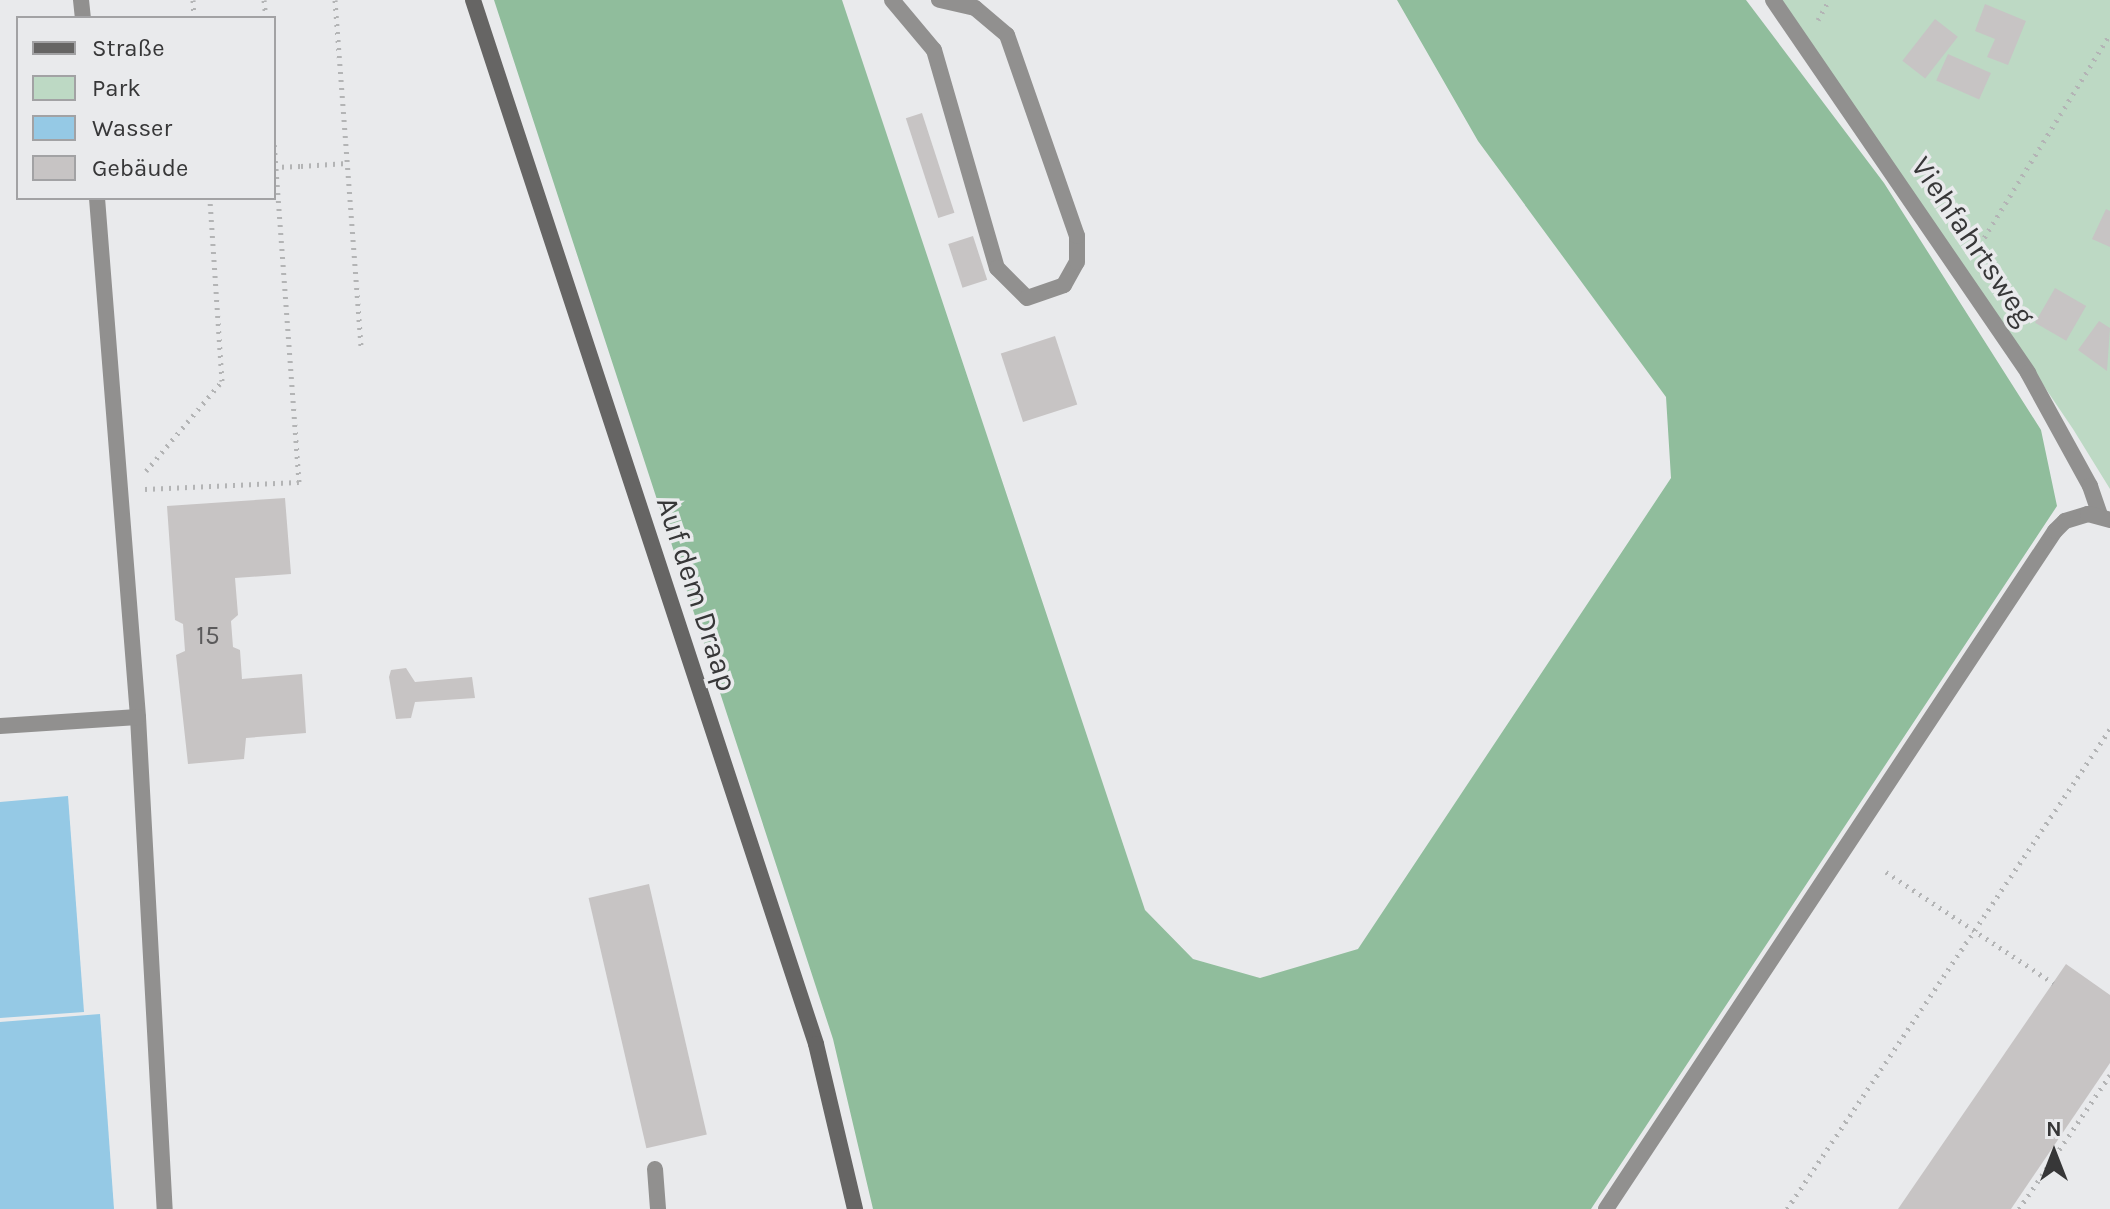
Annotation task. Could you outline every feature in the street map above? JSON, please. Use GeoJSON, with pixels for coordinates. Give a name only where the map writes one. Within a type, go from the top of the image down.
{"type":"FeatureCollection","features":[{"type":"Feature","properties":{"kind":"street","name":"Auf dem Draap"},"geometry":{"type":"LineString","coordinates":[[473,0],[816,1044],[855,1209]]}},
{"type":"Feature","properties":{"kind":"street"},"geometry":{"type":"LineString","coordinates":[[892,0],[934,50],[997,268],[1027,298],[1064,285],[1077,262],[1077,236],[1007,35],[975,8],[939,0]]}},
{"type":"Feature","properties":{"kind":"street","name":"Viehfahrtsweg"},"geometry":{"type":"LineString","coordinates":[[1773,0],[2028,373],[2105,518]]}},
{"type":"Feature","properties":{"kind":"street"},"geometry":{"type":"LineString","coordinates":[[97,200],[126,490],[165,1209]]}},
{"type":"Feature","properties":{"kind":"street"},"geometry":{"type":"LineString","coordinates":[[1606,1209],[2055,531],[2077,516],[2105,518]]}},
{"type":"Feature","properties":{"kind":"street"},"geometry":{"type":"LineString","coordinates":[[0,726],[138,717]]}},
{"type":"Feature","properties":{"kind":"street"},"geometry":{"type":"LineString","coordinates":[[655,1169],[658,1209]]}},
{"type":"Feature","properties":{"kind":"path"},"geometry":{"type":"LineString","coordinates":[[335,0],[361,348]]}},
{"type":"Feature","properties":{"kind":"path"},"geometry":{"type":"LineString","coordinates":[[1814,27],[1829,0]]}},
{"type":"Feature","properties":{"kind":"path"},"geometry":{"type":"LineString","coordinates":[[1971,258],[2110,34]]}},
{"type":"Feature","properties":{"kind":"path"},"geometry":{"type":"LineString","coordinates":[[276,167],[347,163]]}},
{"type":"Feature","properties":{"kind":"path"},"geometry":{"type":"LineString","coordinates":[[126,490],[299,482],[276,166]]}},
{"type":"Feature","properties":{"kind":"path"},"geometry":{"type":"LineString","coordinates":[[126,490],[222,381],[210,200]]}},
{"type":"Feature","properties":{"kind":"path"},"geometry":{"type":"LineString","coordinates":[[1787,1209],[2110,729]]}},
{"type":"Feature","properties":{"kind":"path"},"geometry":{"type":"LineString","coordinates":[[1886,872],[2053,983]]}},
{"type":"Feature","properties":{"kind":"path"},"geometry":{"type":"LineString","coordinates":[[2019,1209],[2110,1075]]}},
{"type":"Feature","properties":{"kind":"green space"},"geometry":{"type":"Polygon","coordinates":[[[494,0],[842,0],[1145,910],[1193,959],[1260,978],[1358,949],[1671,478],[1666,397],[1478,141],[1397,0],[1746,0],[1884,183],[2041,430],[2057,506],[1591,1209],[873,1209],[833,1039],[494,0]]]}},
{"type":"Feature","properties":{"kind":"green space"},"geometry":{"type":"Polygon","coordinates":[[[1782,0],[2110,0],[2110,489],[2073,429],[1782,0]]]}},
{"type":"Feature","properties":{"kind":"water"},"geometry":{"type":"Polygon","coordinates":[[[68,796],[84,1012],[0,1018],[0,802],[68,796]]]}},
{"type":"Feature","properties":{"kind":"water"},"geometry":{"type":"Polygon","coordinates":[[[100,1014],[114,1209],[0,1209],[0,1022],[100,1014]]]}},
{"type":"Feature","properties":{"kind":"building"},"geometry":{"type":"Polygon","coordinates":[[[1985,4],[2026,21],[2008,65],[1987,57],[1995,39],[1975,31],[1985,4]]]}},
{"type":"Feature","properties":{"kind":"building"},"geometry":{"type":"Polygon","coordinates":[[[1935,19],[1958,37],[1925,79],[1902,61],[1935,19]]]}},
{"type":"Feature","properties":{"kind":"building"},"geometry":{"type":"Polygon","coordinates":[[[1948,54],[1991,73],[1979,100],[1936,80],[1948,54]]]}},
{"type":"Feature","properties":{"kind":"building"},"geometry":{"type":"Polygon","coordinates":[[[922,113],[954,213],[938,218],[906,118],[922,113]]]}},
{"type":"Feature","properties":{"kind":"building"},"geometry":{"type":"Polygon","coordinates":[[[2106,209],[2110,211],[2110,247],[2092,239],[2106,209]]]}},
{"type":"Feature","properties":{"kind":"building"},"geometry":{"type":"Polygon","coordinates":[[[973,236],[987,280],[962,288],[948,244],[973,236]]]}},
{"type":"Feature","properties":{"kind":"building"},"geometry":{"type":"Polygon","coordinates":[[[2055,288],[2086,306],[2066,341],[2035,323],[2055,288]]]}},
{"type":"Feature","properties":{"kind":"building"},"geometry":{"type":"Polygon","coordinates":[[[2099,321],[2110,328],[2107,371],[2078,350],[2099,321]]]}},
{"type":"Feature","properties":{"kind":"building"},"geometry":{"type":"Polygon","coordinates":[[[1055,336],[1077,404],[1023,422],[1001,354],[1055,336]]]}},
{"type":"Feature","properties":{"kind":"building"},"geometry":{"type":"Polygon","coordinates":[[[285,498],[291,574],[235,578],[238,615],[231,621],[233,647],[240,650],[242,679],[302,674],[306,733],[246,738],[244,759],[188,764],[176,655],[185,651],[183,624],[175,620],[167,506],[285,498]]]}},
{"type":"Feature","properties":{"kind":"building"},"geometry":{"type":"Polygon","coordinates":[[[406,668],[415,682],[472,677],[475,698],[415,702],[411,718],[396,719],[389,677],[391,670],[406,668]]]}},
{"type":"Feature","properties":{"kind":"building"},"geometry":{"type":"Polygon","coordinates":[[[649,884],[707,1134],[646,1148],[589,898],[649,884]]]}},
{"type":"Feature","properties":{"kind":"building"},"geometry":{"type":"Polygon","coordinates":[[[2066,964],[2110,995],[2110,1063],[2011,1209],[1898,1209],[2066,964]]]}}]}
